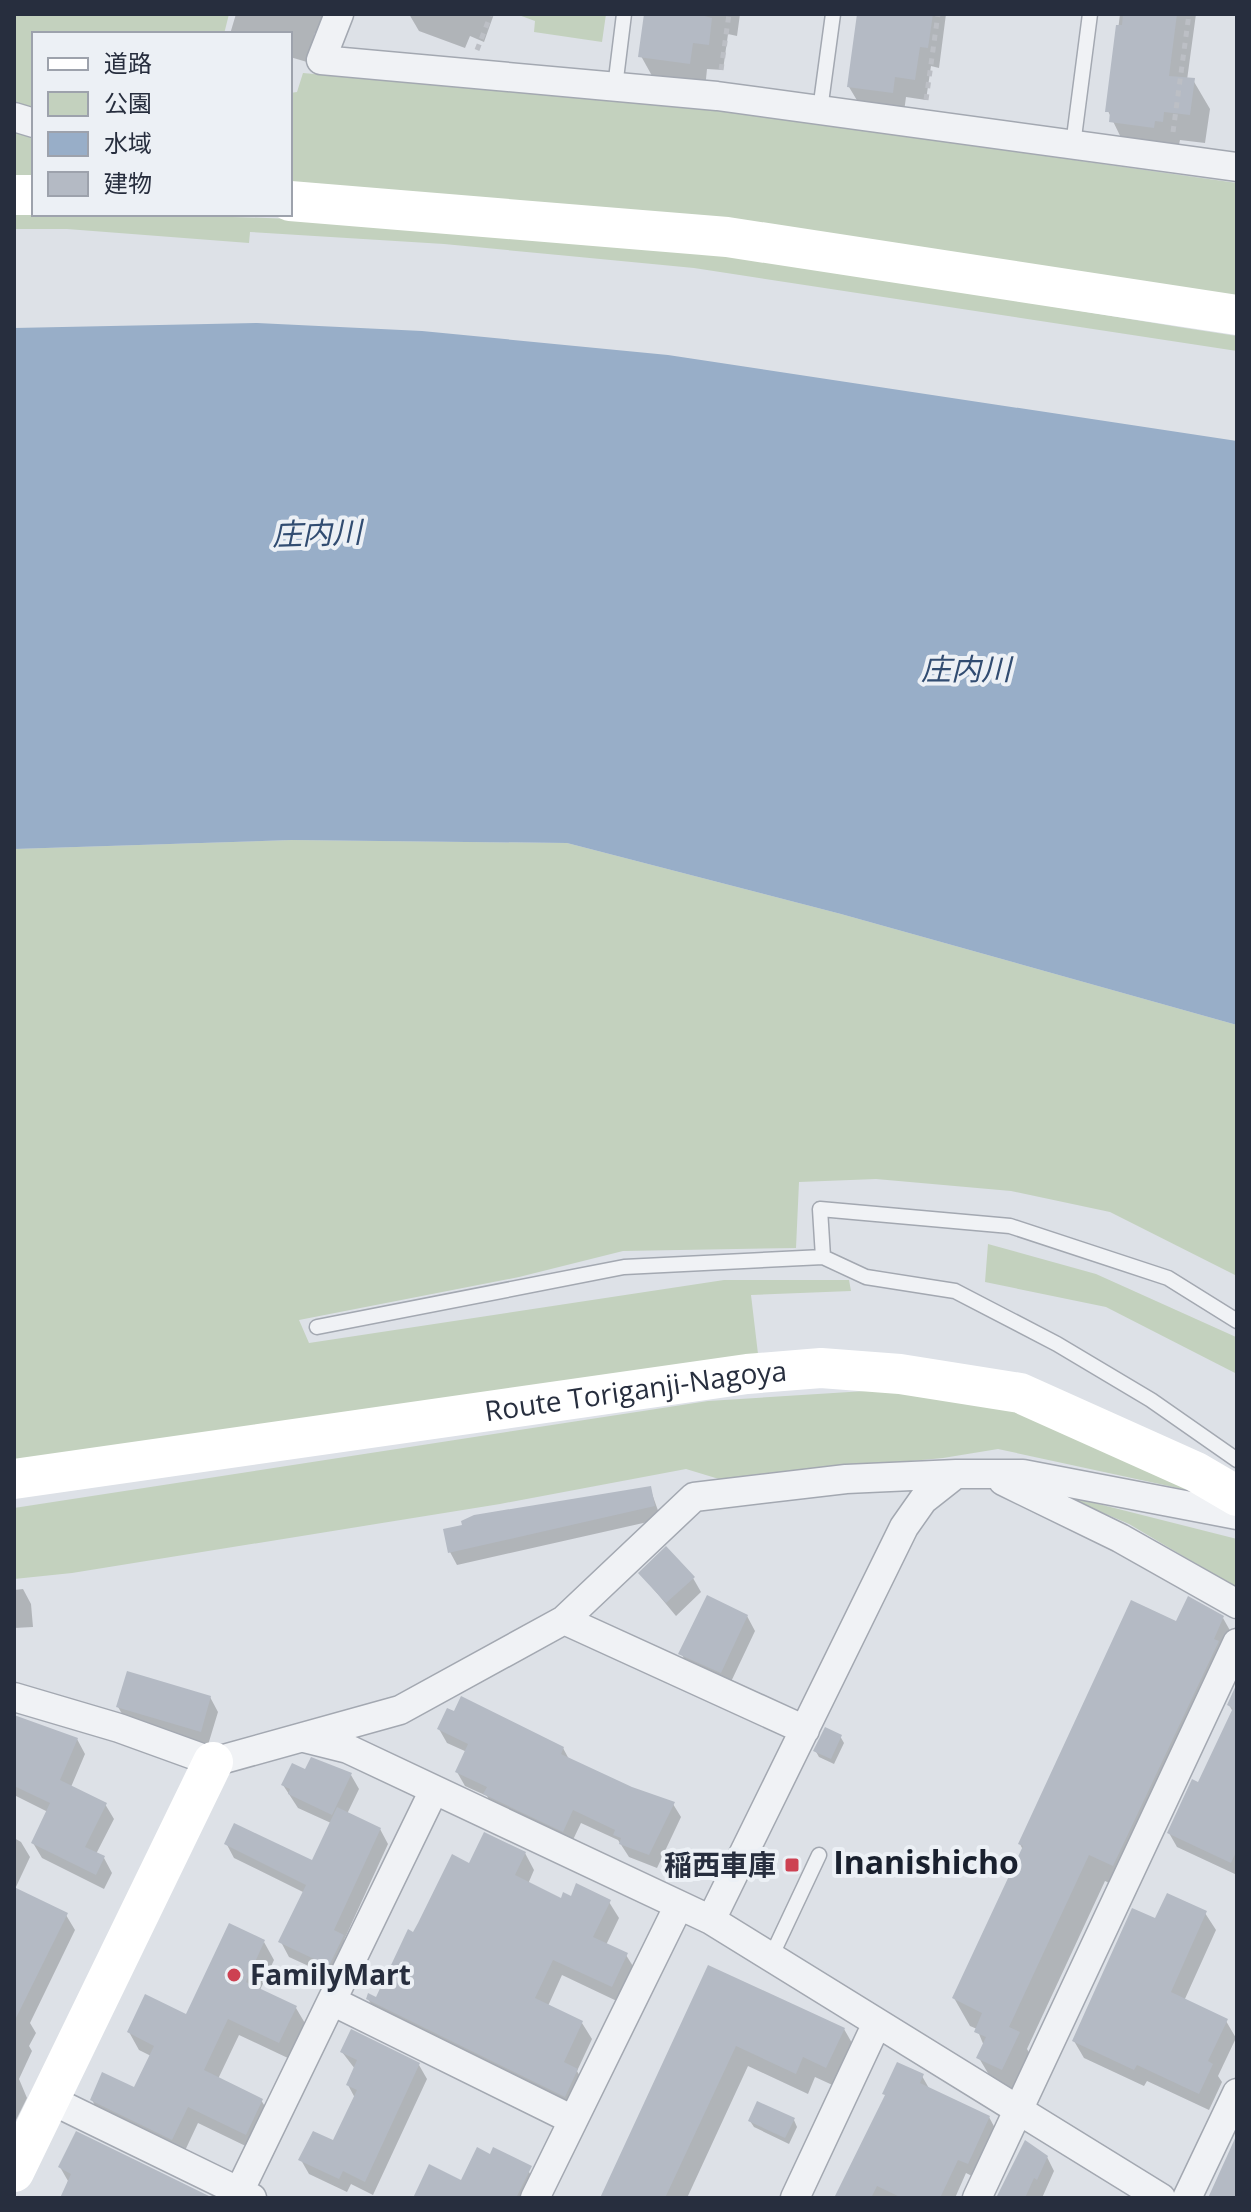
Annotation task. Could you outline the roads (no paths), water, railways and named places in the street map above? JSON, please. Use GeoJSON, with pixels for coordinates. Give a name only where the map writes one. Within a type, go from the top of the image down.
{"type":"FeatureCollection","features":[{"type":"Feature","properties":{"kind":"street"},"geometry":{"type":"LineString","coordinates":[[339,14],[321,60],[615,87],[820,110],[1237,167]]}},
{"type":"Feature","properties":{"kind":"street"},"geometry":{"type":"LineString","coordinates":[[292,201],[727,237],[1237,315]]}},
{"type":"Feature","properties":{"kind":"street","name":"Route Toriganji-Nagoya"},"geometry":{"type":"LineString","coordinates":[[14,1479],[747,1374],[821,1368],[900,1374],[1020,1393],[1196,1472],[1237,1496]]}},
{"type":"Feature","properties":{"kind":"street"},"geometry":{"type":"LineString","coordinates":[[711,1920],[904,1527],[923,1500],[956,1474]]}},
{"type":"Feature","properties":{"kind":"street"},"geometry":{"type":"LineString","coordinates":[[14,1697],[119,1728],[213,1762],[400,1710],[564,1620],[694,1497],[846,1479],[1023,1474],[1237,1515]]}},
{"type":"Feature","properties":{"kind":"street"},"geometry":{"type":"LineString","coordinates":[[992,1475],[1120,1538],[1237,1604]]}},
{"type":"Feature","properties":{"kind":"street"},"geometry":{"type":"LineString","coordinates":[[564,1620],[805,1730]]}},
{"type":"Feature","properties":{"kind":"street"},"geometry":{"type":"LineString","coordinates":[[977,2198],[1237,1643]]}},
{"type":"Feature","properties":{"kind":"street"},"geometry":{"type":"LineString","coordinates":[[301,1737],[348,1749],[711,1920],[1020,2108],[1161,2198]]}},
{"type":"Feature","properties":{"kind":"street"},"geometry":{"type":"LineString","coordinates":[[14,2172],[213,1762]]}},
{"type":"Feature","properties":{"kind":"street"},"geometry":{"type":"LineString","coordinates":[[49,2099],[242,2196],[434,1790]]}},
{"type":"Feature","properties":{"kind":"street"},"geometry":{"type":"LineString","coordinates":[[535,2198],[679,1905]]}},
{"type":"Feature","properties":{"kind":"street"},"geometry":{"type":"LineString","coordinates":[[332,2001],[573,2120]]}},
{"type":"Feature","properties":{"kind":"street"},"geometry":{"type":"LineString","coordinates":[[795,2198],[877,2023]]}},
{"type":"Feature","properties":{"kind":"street"},"geometry":{"type":"LineString","coordinates":[[1187,2198],[1237,2093]]}},
{"type":"Feature","properties":{"kind":"lane"},"geometry":{"type":"LineString","coordinates":[[615,87],[624,14]]}},
{"type":"Feature","properties":{"kind":"lane"},"geometry":{"type":"LineString","coordinates":[[820,110],[833,14]]}},
{"type":"Feature","properties":{"kind":"lane"},"geometry":{"type":"LineString","coordinates":[[1073,145],[1090,14]]}},
{"type":"Feature","properties":{"kind":"lane"},"geometry":{"type":"LineString","coordinates":[[823,1257],[820,1209],[1010,1226],[1168,1278],[1237,1321]]}},
{"type":"Feature","properties":{"kind":"lane"},"geometry":{"type":"LineString","coordinates":[[317,1327],[624,1267],[823,1257],[866,1277],[955,1291],[1057,1344],[1124,1384],[1237,1460]]}},
{"type":"Feature","properties":{"kind":"lane"},"geometry":{"type":"LineString","coordinates":[[771,1957],[819,1855]]}},
{"type":"Feature","properties":{"kind":"water","name":"庄内川"},"geometry":{"type":"Polygon","coordinates":[[[257,323],[422,331],[668,355],[1237,441],[1237,1025],[841,914],[567,843],[292,840],[14,849],[14,328],[257,323]]]}},
{"type":"Feature","properties":{"kind":"place","name":"稲西車庫"},"geometry":{"type":"Point","coordinates":[792,1865]}},
{"type":"Feature","properties":{"kind":"place","name":"FamilyMart"},"geometry":{"type":"Point","coordinates":[234,1975]}},
{"type":"Feature","properties":{"kind":"district","name":"Inanishicho"},"geometry":{"type":"Point","coordinates":[926,1863]}}]}
